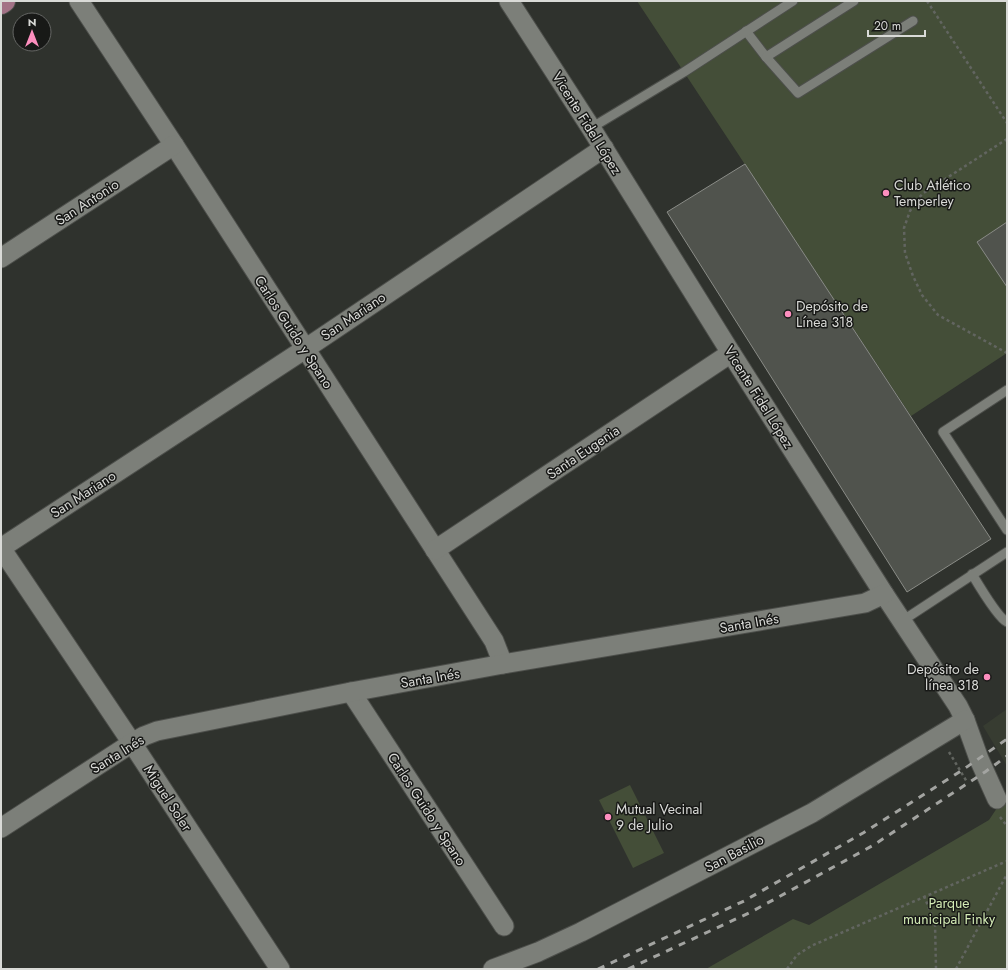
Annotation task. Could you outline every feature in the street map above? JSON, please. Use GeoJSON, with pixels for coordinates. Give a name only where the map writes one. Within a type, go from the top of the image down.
{"type":"FeatureCollection","features":[{"type":"Feature","properties":{"kind":"street","name":"Carlos Guido y Spano"},"geometry":{"type":"LineString","coordinates":[[79,1],[174,145],[494,641],[503,664]]}},
{"type":"Feature","properties":{"kind":"street","name":"Vicente Fidel López"},"geometry":{"type":"LineString","coordinates":[[509,1],[604,148],[731,353],[884,594],[958,706],[965,720],[979,759],[1002,795]]}},
{"type":"Feature","properties":{"kind":"street","name":"San Antonio"},"geometry":{"type":"LineString","coordinates":[[1,258],[174,145]]}},
{"type":"Feature","properties":{"kind":"street","name":"San Mariano"},"geometry":{"type":"LineString","coordinates":[[1,548],[305,349],[604,148]]}},
{"type":"Feature","properties":{"kind":"street","name":"Santa Eugenia"},"geometry":{"type":"LineString","coordinates":[[435,550],[731,353]]}},
{"type":"Feature","properties":{"kind":"street","name":"Miguel Soler"},"geometry":{"type":"LineString","coordinates":[[1,548],[132,743],[280,969]]}},
{"type":"Feature","properties":{"kind":"street","name":"Santa Inés"},"geometry":{"type":"LineString","coordinates":[[1,828],[132,743],[144,736],[171,728],[351,692],[503,664],[865,603],[884,594]]}},
{"type":"Feature","properties":{"kind":"street","name":"Carlos Guido y Spano"},"geometry":{"type":"LineString","coordinates":[[351,692],[504,926]]}},
{"type":"Feature","properties":{"kind":"street","name":"San Basilio"},"geometry":{"type":"LineString","coordinates":[[493,969],[538,952],[581,932],[812,813],[965,720]]}},
{"type":"Feature","properties":{"kind":"lane"},"geometry":{"type":"LineString","coordinates":[[591,128],[684,72],[793,1]]}},
{"type":"Feature","properties":{"kind":"lane"},"geometry":{"type":"LineString","coordinates":[[766,57],[854,1]]}},
{"type":"Feature","properties":{"kind":"lane"},"geometry":{"type":"LineString","coordinates":[[746,31],[766,57],[798,93],[913,21]]}},
{"type":"Feature","properties":{"kind":"lane"},"geometry":{"type":"LineString","coordinates":[[1007,390],[942,432],[1007,530]]}},
{"type":"Feature","properties":{"kind":"lane"},"geometry":{"type":"LineString","coordinates":[[902,621],[1007,552]]}},
{"type":"Feature","properties":{"kind":"lane"},"geometry":{"type":"LineString","coordinates":[[972,574],[996,611],[1003,620],[1007,622]]}},
{"type":"Feature","properties":{"kind":"path"},"geometry":{"type":"LineString","coordinates":[[927,1],[1007,123]]}},
{"type":"Feature","properties":{"kind":"path"},"geometry":{"type":"LineString","coordinates":[[1007,139],[922,194],[910,211],[904,228],[905,253],[913,276],[922,295],[938,315],[1007,353]]}},
{"type":"Feature","properties":{"kind":"path"},"geometry":{"type":"LineString","coordinates":[[787,969],[797,956],[811,946],[1007,861]]}},
{"type":"Feature","properties":{"kind":"path"},"geometry":{"type":"LineString","coordinates":[[956,969],[1007,874]]}},
{"type":"Feature","properties":{"kind":"path"},"geometry":{"type":"LineString","coordinates":[[924,896],[936,923],[936,969]]}},
{"type":"Feature","properties":{"kind":"shaded area"},"geometry":{"type":"Polygon","coordinates":[[[1007,709],[1007,766],[983,726],[1007,709]]]}},
{"type":"Feature","properties":{"kind":"green space","name":"Club Atlético Temperley"},"geometry":{"type":"Polygon","coordinates":[[[637,1],[1007,1],[1007,222],[977,242],[1007,287],[1007,353],[911,416],[637,1]]]}},
{"type":"Feature","properties":{"kind":"green space"},"geometry":{"type":"Polygon","coordinates":[[[630,785],[664,853],[633,868],[599,800],[630,785]]]}},
{"type":"Feature","properties":{"kind":"green space","name":"Parque municipal Finky"},"geometry":{"type":"Polygon","coordinates":[[[1007,798],[1007,969],[706,969],[793,919],[809,925],[989,820],[1001,802],[1007,798]]]}},
{"type":"Feature","properties":{"kind":"building","name":"Depósito de Línea 318"},"geometry":{"type":"Polygon","coordinates":[[[745,164],[991,539],[907,592],[667,212],[745,164]]]}},
{"type":"Feature","properties":{"kind":"building"},"geometry":{"type":"Polygon","coordinates":[[[1007,222],[1007,287],[977,242],[1007,222]]]}},
{"type":"Feature","properties":{"kind":"railway"},"geometry":{"type":"LineString","coordinates":[[598,969],[744,901],[863,833],[961,771],[1007,739]]}},
{"type":"Feature","properties":{"kind":"railway"},"geometry":{"type":"LineString","coordinates":[[628,969],[751,912],[872,846],[1007,756]]}},
{"type":"Feature","properties":{"kind":"place","name":"Club Atlético Temperley"},"geometry":{"type":"Point","coordinates":[886,193]}},
{"type":"Feature","properties":{"kind":"place","name":"Depósito de Línea 318"},"geometry":{"type":"Point","coordinates":[788,314]}},
{"type":"Feature","properties":{"kind":"place","name":"Depósito de línea 318"},"geometry":{"type":"Point","coordinates":[987,677]}},
{"type":"Feature","properties":{"kind":"place","name":"Mutual Vecinal 9 de Julio"},"geometry":{"type":"Point","coordinates":[608,817]}}]}
